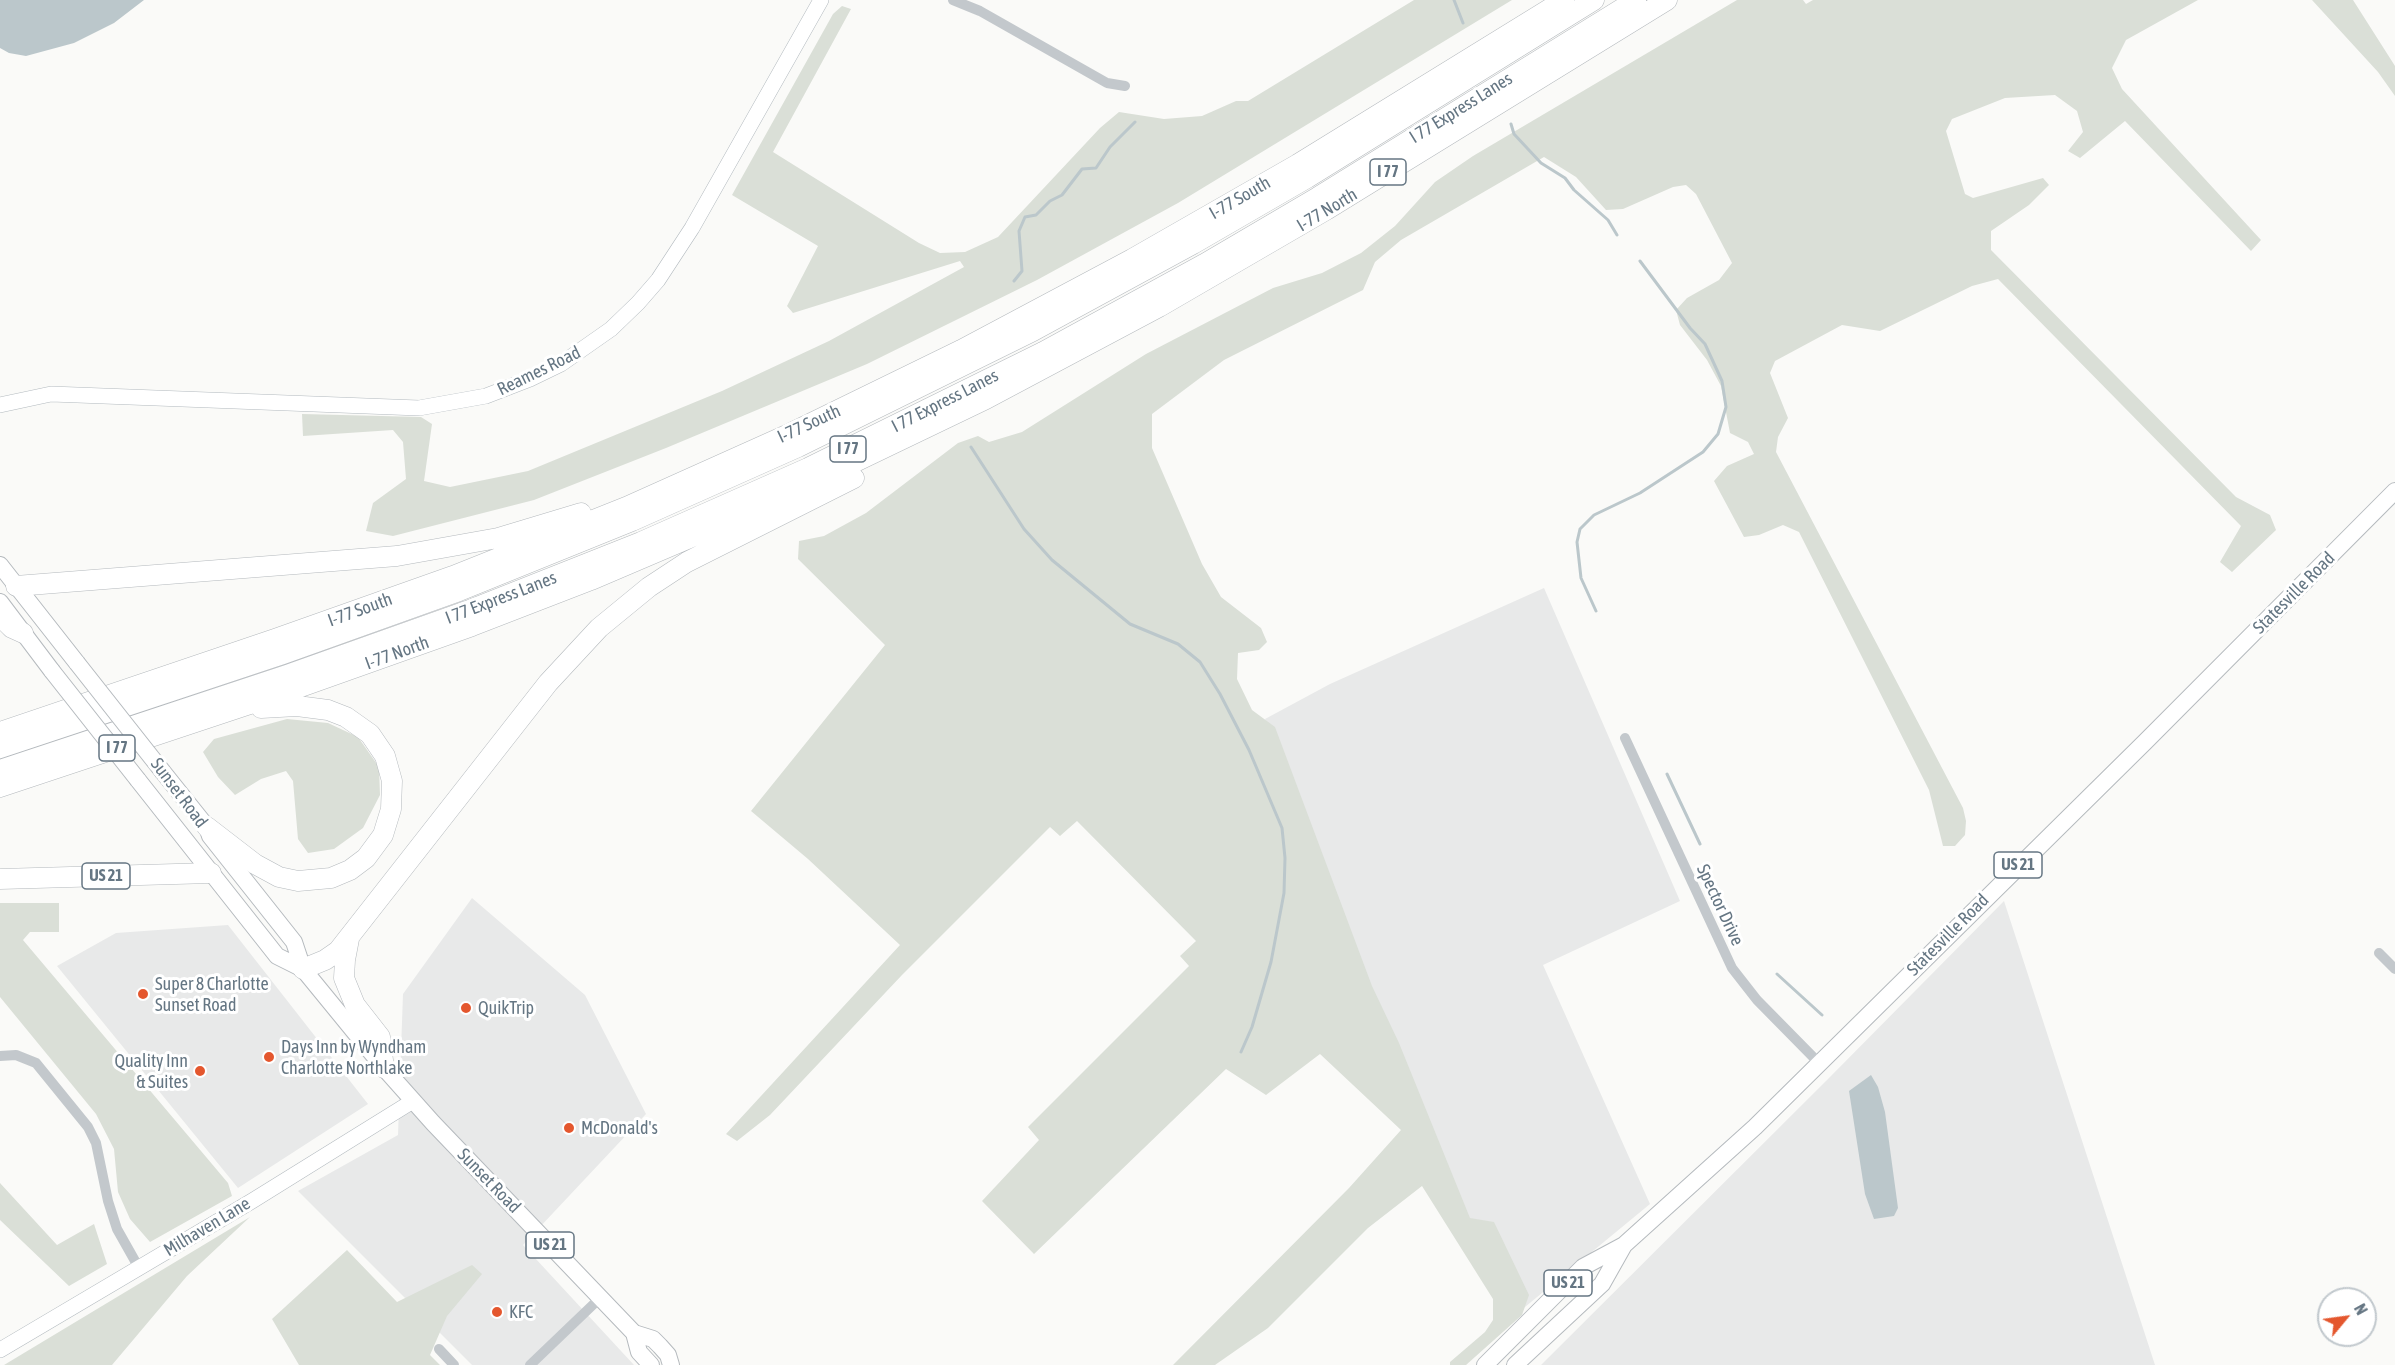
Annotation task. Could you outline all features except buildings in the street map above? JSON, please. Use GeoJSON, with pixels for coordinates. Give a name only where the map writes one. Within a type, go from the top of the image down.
{"type":"FeatureCollection","features":[{"type":"Feature","properties":{"kind":"highway","name":"I-77 South"},"geometry":{"type":"LineString","coordinates":[[0,732],[405,594],[560,534],[676,485],[856,402],[1079,288],[1298,164],[1564,0]]}},
{"type":"Feature","properties":{"kind":"highway","name":"I 77 Express Lanes"},"geometry":{"type":"LineString","coordinates":[[0,748],[280,655],[459,591],[642,517],[826,434],[1033,331],[1193,244],[1316,172],[1594,0]]}},
{"type":"Feature","properties":{"kind":"highway","name":"I 77 Express Lanes"},"geometry":{"type":"LineString","coordinates":[[0,770],[276,679],[478,607],[641,542],[817,464],[1034,357],[1187,274],[1336,186],[1636,0]]}},
{"type":"Feature","properties":{"kind":"highway","name":"I-77 North"},"geometry":{"type":"LineString","coordinates":[[0,787],[413,648],[591,580],[755,510],[916,434],[1105,337],[1221,272],[1326,210],[1666,0]]}},
{"type":"Feature","properties":{"kind":"highway"},"geometry":{"type":"LineString","coordinates":[[303,969],[334,954],[350,936],[548,683],[599,628],[649,587],[687,562],[901,454],[916,434]]}},
{"type":"Feature","properties":{"kind":"highway"},"geometry":{"type":"LineString","coordinates":[[16,586],[361,560],[431,551],[498,538],[676,485]]}},
{"type":"Feature","properties":{"kind":"highway"},"geometry":{"type":"LineString","coordinates":[[0,616],[12,628],[23,633]]}},
{"type":"Feature","properties":{"kind":"highway"},"geometry":{"type":"LineString","coordinates":[[207,827],[242,856],[269,872],[289,880],[309,882],[331,878],[358,864],[378,843],[390,818],[393,790],[387,763],[376,741],[362,727],[338,713],[318,708],[285,706],[234,709]]}},
{"type":"Feature","properties":{"kind":"highway"},"geometry":{"type":"LineString","coordinates":[[0,722],[22,725]]}},
{"type":"Feature","properties":{"kind":"highway","name":"US 21"},"geometry":{"type":"LineString","coordinates":[[0,879],[211,873]]}},
{"type":"Feature","properties":{"kind":"highway"},"geometry":{"type":"LineString","coordinates":[[350,936],[344,978],[355,1005],[380,1037],[384,1068]]}},
{"type":"Feature","properties":{"kind":"main road","name":"Reames Road"},"geometry":{"type":"LineString","coordinates":[[0,405],[51,393],[418,408],[486,396],[522,383],[561,364],[611,329],[658,280],[692,228],[821,0]]}},
{"type":"Feature","properties":{"kind":"main road","name":"Statesville Road"},"geometry":{"type":"LineString","coordinates":[[1485,1365],[1583,1267],[1624,1245],[1714,1166],[2139,748],[2395,491]]}},
{"type":"Feature","properties":{"kind":"main road","name":"Sunset Road"},"geometry":{"type":"LineString","coordinates":[[0,565],[207,827],[210,836],[294,942],[303,969],[384,1068],[600,1298],[634,1332],[652,1339],[668,1355],[671,1365]]}},
{"type":"Feature","properties":{"kind":"main road","name":"Sunset Road"},"geometry":{"type":"LineString","coordinates":[[0,602],[277,956],[303,969]]}},
{"type":"Feature","properties":{"kind":"main road","name":"Milhaven Lane"},"geometry":{"type":"LineString","coordinates":[[0,1350],[140,1268],[413,1101]]}},
{"type":"Feature","properties":{"kind":"main road","name":"Statesville Road"},"geometry":{"type":"LineString","coordinates":[[1515,1365],[1602,1284],[1624,1245]]}},
{"type":"Feature","properties":{"kind":"main road","name":"Sunset Road"},"geometry":{"type":"LineString","coordinates":[[634,1332],[639,1352],[651,1365]]}},
{"type":"Feature","properties":{"kind":"street"},"geometry":{"type":"LineString","coordinates":[[953,0],[980,10],[1107,83],[1125,86]]}},
{"type":"Feature","properties":{"kind":"street"},"geometry":{"type":"LineString","coordinates":[[970,0],[980,10]]}},
{"type":"Feature","properties":{"kind":"street","name":"Spector Drive"},"geometry":{"type":"LineString","coordinates":[[1625,738],[1732,968],[1757,1000],[1820,1063]]}},
{"type":"Feature","properties":{"kind":"street"},"geometry":{"type":"LineString","coordinates":[[2379,953],[2395,969]]}},
{"type":"Feature","properties":{"kind":"street"},"geometry":{"type":"LineString","coordinates":[[0,1056],[16,1055],[36,1063],[88,1127],[96,1143],[104,1185],[117,1230],[140,1268]]}},
{"type":"Feature","properties":{"kind":"street"},"geometry":{"type":"LineString","coordinates":[[530,1365],[600,1298]]}},
{"type":"Feature","properties":{"kind":"street"},"geometry":{"type":"LineString","coordinates":[[439,1349],[454,1365]]}},
{"type":"Feature","properties":{"kind":"shaded area"},"geometry":{"type":"Polygon","coordinates":[[[0,0],[144,0],[114,23],[74,43],[26,56],[9,53],[0,48],[0,0]]]}},
{"type":"Feature","properties":{"kind":"shaded area"},"geometry":{"type":"Polygon","coordinates":[[[1414,0],[1512,0],[1178,203],[1037,280],[867,364],[534,500],[393,536],[366,531],[373,503],[406,479],[403,442],[393,430],[303,436],[302,414],[421,417],[432,424],[424,481],[450,487],[528,471],[722,391],[829,341],[964,267],[960,261],[793,313],[787,306],[818,246],[732,195],[833,14],[842,6],[851,9],[773,152],[919,243],[940,253],[965,252],[998,237],[1100,128],[1119,112],[1164,119],[1202,116],[1236,101],[1248,101],[1414,0]]]}},
{"type":"Feature","properties":{"kind":"shaded area"},"geometry":{"type":"Polygon","coordinates":[[[1737,0],[1803,0],[1806,4],[1813,0],[2198,0],[2126,40],[2112,68],[2122,89],[2261,240],[2251,251],[2125,121],[2080,158],[2068,151],[2083,132],[2077,111],[2055,95],[2005,98],[1952,119],[1946,131],[1965,194],[1973,198],[2043,178],[2049,185],[2029,205],[1991,231],[1991,250],[2236,497],[2270,515],[2276,530],[2232,572],[2220,562],[2241,526],[1998,279],[1972,286],[1880,331],[1842,325],[1775,361],[1770,373],[1788,418],[1778,437],[1776,452],[1963,808],[1966,821],[1965,835],[1955,846],[1943,846],[1929,790],[1799,532],[1783,525],[1759,535],[1744,537],[1714,481],[1727,466],[1754,454],[1748,442],[1730,433],[1721,386],[1707,360],[1680,325],[1676,310],[1687,298],[1719,280],[1732,263],[1696,194],[1686,185],[1673,187],[1623,209],[1606,210],[1576,177],[1544,157],[1401,240],[1375,262],[1363,290],[1224,360],[1152,414],[1152,448],[1202,564],[1221,597],[1261,628],[1267,642],[1259,650],[1238,653],[1237,679],[1252,710],[1275,727],[1372,986],[1399,1043],[1470,1218],[1494,1222],[1529,1295],[1522,1315],[1466,1365],[1450,1365],[1450,1362],[1485,1332],[1493,1320],[1493,1299],[1422,1186],[1368,1228],[1268,1328],[1215,1365],[1173,1365],[1349,1188],[1401,1130],[1320,1054],[1266,1095],[1226,1069],[1034,1254],[982,1201],[1039,1140],[1028,1127],[1189,966],[1180,956],[1196,941],[1077,821],[1060,836],[1050,827],[902,975],[770,1115],[737,1141],[726,1134],[900,945],[808,859],[751,811],[885,645],[798,559],[799,541],[824,536],[866,513],[958,443],[978,436],[989,442],[1022,432],[1146,354],[1273,288],[1322,273],[1361,253],[1395,226],[1435,182],[1473,156],[1737,0]]]}},
{"type":"Feature","properties":{"kind":"shaded area"},"geometry":{"type":"Polygon","coordinates":[[[2312,0],[2353,0],[2395,66],[2395,96],[2378,72],[2312,0]]]}},
{"type":"Feature","properties":{"kind":"shaded area"},"geometry":{"type":"Polygon","coordinates":[[[1544,588],[1680,901],[1543,965],[1650,1204],[1508,1321],[1388,1038],[1265,719],[1330,684],[1544,588]]]}},
{"type":"Feature","properties":{"kind":"shaded area"},"geometry":{"type":"Polygon","coordinates":[[[287,719],[328,723],[358,737],[379,767],[380,795],[363,828],[334,849],[308,853],[298,839],[293,781],[286,771],[261,779],[235,795],[218,777],[203,752],[214,739],[287,719]]]}},
{"type":"Feature","properties":{"kind":"shaded area"},"geometry":{"type":"Polygon","coordinates":[[[472,898],[585,995],[646,1114],[523,1245],[634,1365],[472,1365],[298,1191],[398,1135],[403,994],[472,898]]]}},
{"type":"Feature","properties":{"kind":"shaded area"},"geometry":{"type":"Polygon","coordinates":[[[2004,901],[2155,1365],[1541,1365],[1827,1080],[2004,901]]]}},
{"type":"Feature","properties":{"kind":"shaded area"},"geometry":{"type":"Polygon","coordinates":[[[0,903],[59,903],[59,932],[30,932],[23,940],[228,1183],[232,1196],[150,1242],[130,1219],[118,1192],[114,1149],[96,1114],[0,997],[0,903]]]}},
{"type":"Feature","properties":{"kind":"shaded area"},"geometry":{"type":"Polygon","coordinates":[[[228,925],[368,1104],[238,1188],[57,966],[116,933],[228,925]]]}},
{"type":"Feature","properties":{"kind":"shaded area"},"geometry":{"type":"Polygon","coordinates":[[[1871,1075],[1878,1087],[1885,1112],[1898,1208],[1894,1216],[1874,1219],[1865,1194],[1849,1091],[1871,1075]]]}},
{"type":"Feature","properties":{"kind":"shaded area"},"geometry":{"type":"Polygon","coordinates":[[[0,1183],[57,1245],[94,1224],[107,1264],[69,1286],[0,1220],[0,1183]]]}},
{"type":"Feature","properties":{"kind":"shaded area"},"geometry":{"type":"Polygon","coordinates":[[[250,1217],[187,1276],[112,1365],[4,1365],[250,1217]]]}},
{"type":"Feature","properties":{"kind":"shaded area"},"geometry":{"type":"Polygon","coordinates":[[[347,1250],[397,1302],[472,1265],[482,1274],[447,1316],[430,1355],[440,1365],[299,1365],[272,1319],[347,1250]]]}},
{"type":"Feature","properties":{"kind":"waterway"},"geometry":{"type":"LineString","coordinates":[[1454,0],[1463,23]]}},
{"type":"Feature","properties":{"kind":"waterway"},"geometry":{"type":"LineString","coordinates":[[1014,281],[1022,271],[1019,231],[1025,217],[1036,215],[1050,201],[1062,195],[1082,169],[1096,168],[1110,147],[1135,122]]}},
{"type":"Feature","properties":{"kind":"waterway"},"geometry":{"type":"LineString","coordinates":[[1511,124],[1514,134],[1541,163],[1565,178],[1574,190],[1608,220],[1617,235]]}},
{"type":"Feature","properties":{"kind":"waterway"},"geometry":{"type":"LineString","coordinates":[[1596,611],[1581,578],[1577,542],[1580,529],[1594,515],[1640,493],[1703,452],[1718,434],[1726,407],[1722,381],[1705,344],[1690,328],[1640,261]]}},
{"type":"Feature","properties":{"kind":"waterway"},"geometry":{"type":"LineString","coordinates":[[971,447],[1024,529],[1052,560],[1130,624],[1178,644],[1200,662],[1220,694],[1249,750],[1282,828],[1285,858],[1284,893],[1271,962],[1252,1027],[1241,1052]]}},
{"type":"Feature","properties":{"kind":"waterway"},"geometry":{"type":"LineString","coordinates":[[1667,774],[1700,844]]}},
{"type":"Feature","properties":{"kind":"waterway"},"geometry":{"type":"LineString","coordinates":[[1777,974],[1822,1015]]}},
{"type":"Feature","properties":{"kind":"place","name":"Super 8 Charlotte Sunset Road"},"geometry":{"type":"Point","coordinates":[143,994]}},
{"type":"Feature","properties":{"kind":"place","name":"QuikTrip"},"geometry":{"type":"Point","coordinates":[466,1008]}},
{"type":"Feature","properties":{"kind":"place","name":"Days Inn by Wyndham Charlotte Northlake"},"geometry":{"type":"Point","coordinates":[269,1057]}},
{"type":"Feature","properties":{"kind":"place","name":"Quality Inn & Suites"},"geometry":{"type":"Point","coordinates":[200,1071]}},
{"type":"Feature","properties":{"kind":"place","name":"McDonald's"},"geometry":{"type":"Point","coordinates":[569,1128]}},
{"type":"Feature","properties":{"kind":"place","name":"KFC"},"geometry":{"type":"Point","coordinates":[497,1312]}}]}
